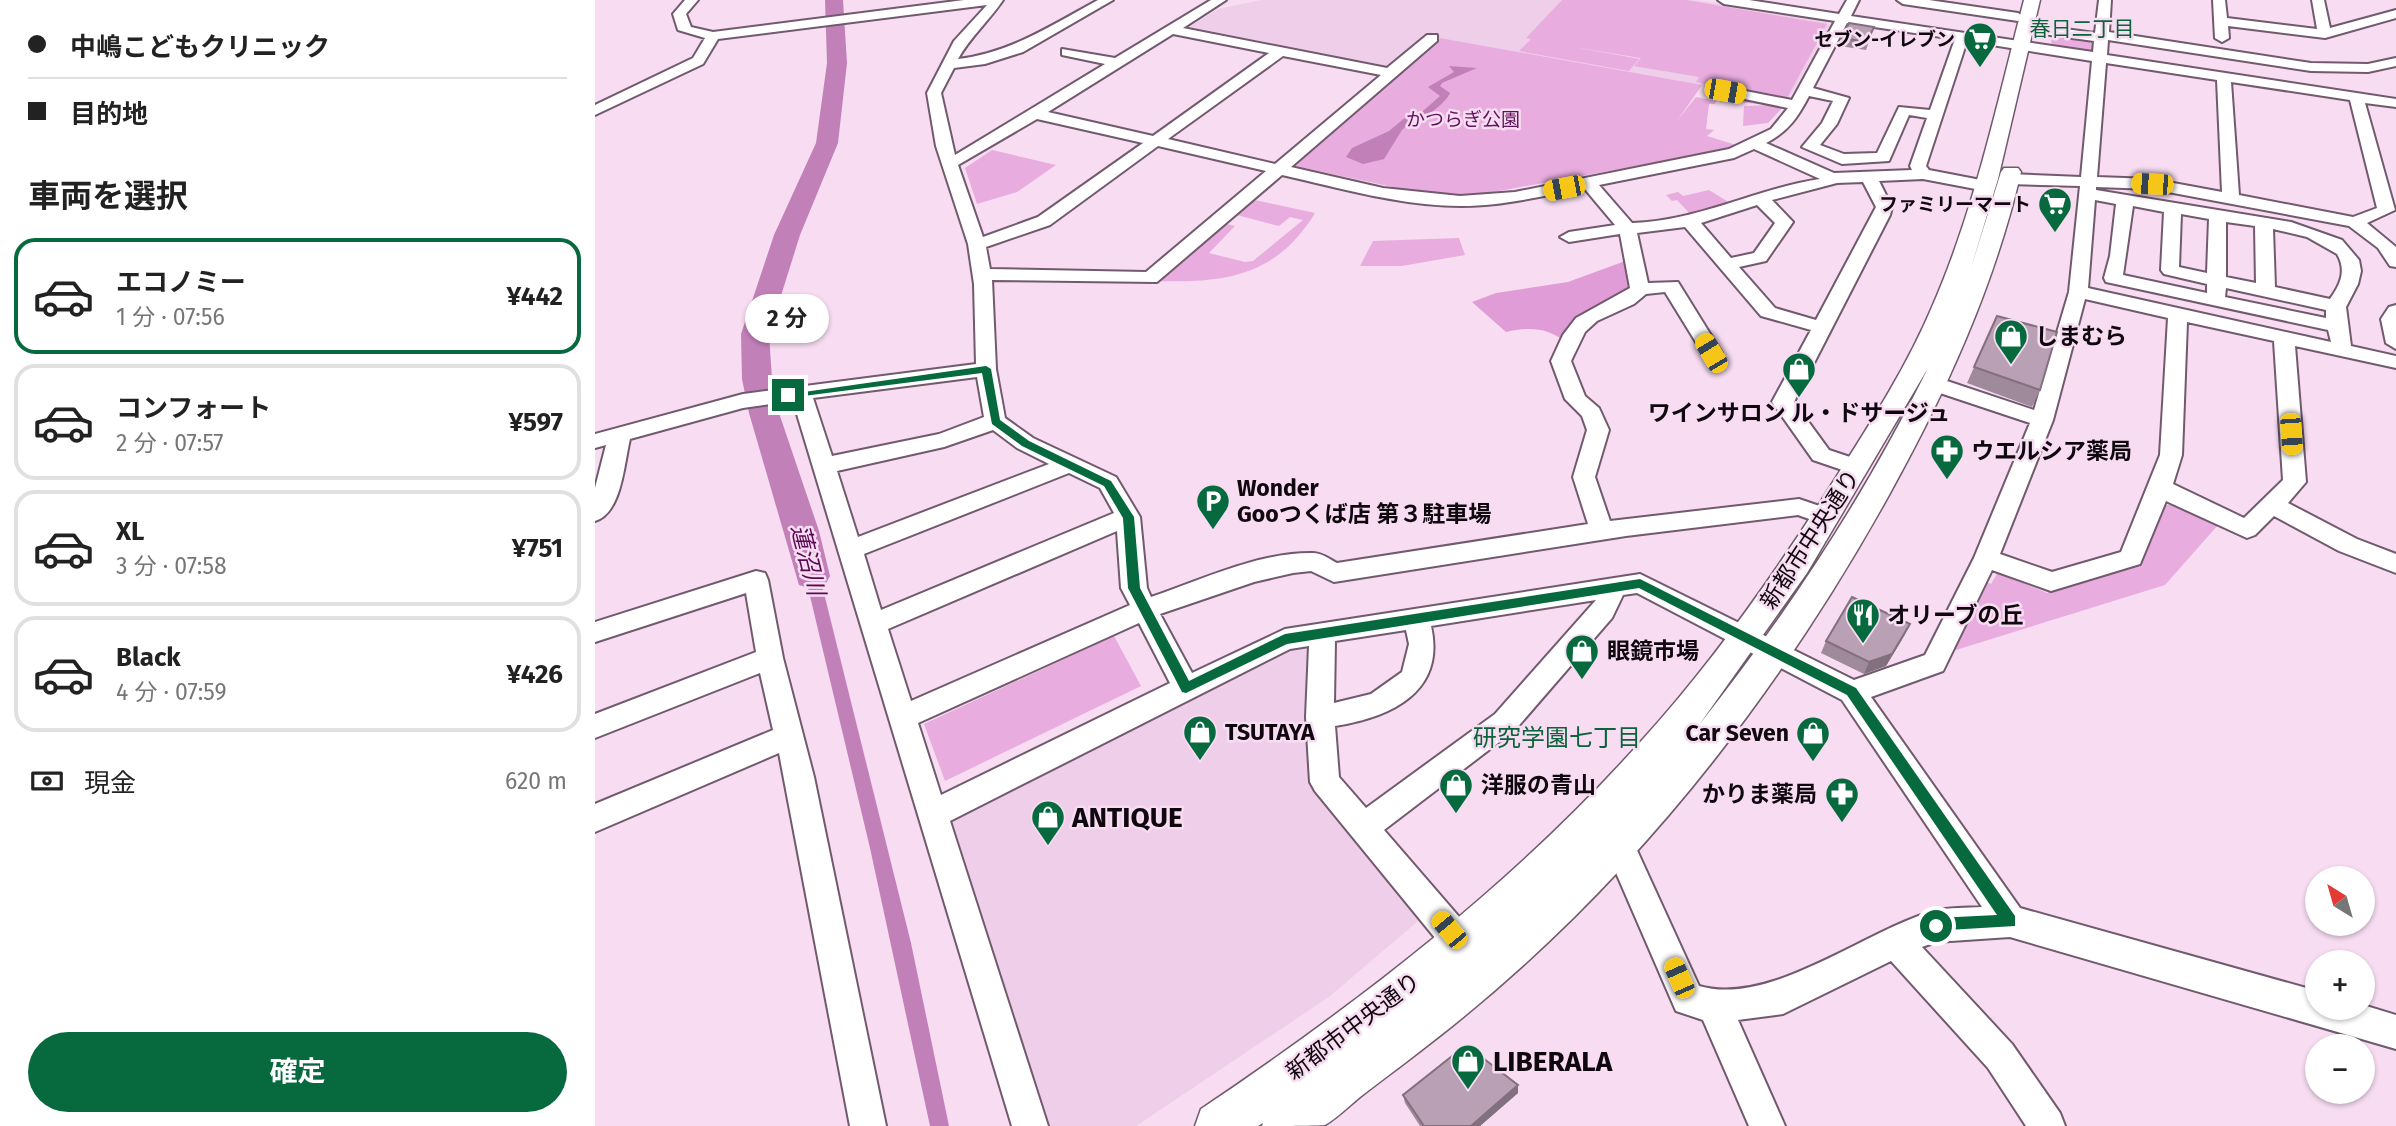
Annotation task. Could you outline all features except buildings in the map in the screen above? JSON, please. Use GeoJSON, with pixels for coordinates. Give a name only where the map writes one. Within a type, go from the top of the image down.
{"type":"FeatureCollection","features":[{"type":"Feature","properties":{"kind":"main road","name":"新都市中央通り"},"geometry":{"type":"LineString","coordinates":[[1285,1126],[1480,976],[1619,845],[1703,749],[1760,646],[1826,517],[1928,341],[2017,145],[2032,0]]}},
{"type":"Feature","properties":{"kind":"main road","name":"新都市中央通り"},"geometry":{"type":"LineString","coordinates":[[1218,1126],[1381,1007],[1461,944],[1626,785],[1760,646],[1872,502],[1935,384],[1991,248],[1998,183],[2029,48],[2048,0]]}},
{"type":"Feature","properties":{"kind":"street"},"geometry":{"type":"LineString","coordinates":[[692,0],[679,14],[685,30],[713,37],[995,0]]}},
{"type":"Feature","properties":{"kind":"street"},"geometry":{"type":"LineString","coordinates":[[995,0],[988,13],[961,40],[934,93],[944,146],[977,244],[982,274],[986,369],[995,421],[1025,443],[1108,483],[1128,517],[1134,588],[1143,610],[1186,688]]}},
{"type":"Feature","properties":{"kind":"street"},"geometry":{"type":"LineString","coordinates":[[946,65],[985,60],[1018,49],[1107,0]]}},
{"type":"Feature","properties":{"kind":"street"},"geometry":{"type":"LineString","coordinates":[[951,162],[1036,114],[1220,0]]}},
{"type":"Feature","properties":{"kind":"street"},"geometry":{"type":"LineString","coordinates":[[1724,0],[2029,48],[2100,44],[2223,53],[2311,67],[2391,67]]}},
{"type":"Feature","properties":{"kind":"street"},"geometry":{"type":"LineString","coordinates":[[1903,0],[2018,17]]}},
{"type":"Feature","properties":{"kind":"street"},"geometry":{"type":"LineString","coordinates":[[1852,692],[1934,663],[1986,558],[2042,420],[2078,292],[2105,0]]}},
{"type":"Feature","properties":{"kind":"street"},"geometry":{"type":"LineString","coordinates":[[2219,0],[2223,53]]}},
{"type":"Feature","properties":{"kind":"street"},"geometry":{"type":"LineString","coordinates":[[2318,0],[2325,34]]}},
{"type":"Feature","properties":{"kind":"street"},"geometry":{"type":"LineString","coordinates":[[1036,114],[1383,193],[1451,201],[1515,197],[1725,155],[1756,144],[1784,126],[1852,2],[1831,2]]}},
{"type":"Feature","properties":{"kind":"street"},"geometry":{"type":"LineString","coordinates":[[2221,21],[2325,34],[2396,14]]}},
{"type":"Feature","properties":{"kind":"street"},"geometry":{"type":"LineString","coordinates":[[1171,30],[1391,72]]}},
{"type":"Feature","properties":{"kind":"street"},"geometry":{"type":"LineString","coordinates":[[2050,31],[2224,79],[2396,103]]}},
{"type":"Feature","properties":{"kind":"street"},"geometry":{"type":"LineString","coordinates":[[595,111],[698,61],[713,37]]}},
{"type":"Feature","properties":{"kind":"street"},"geometry":{"type":"LineString","coordinates":[[1923,174],[1918,166],[1962,37]]}},
{"type":"Feature","properties":{"kind":"street"},"geometry":{"type":"LineString","coordinates":[[982,274],[1150,278],[1432,38]]}},
{"type":"Feature","properties":{"kind":"street"},"geometry":{"type":"LineString","coordinates":[[977,244],[1011,235],[1044,221],[1281,51]]}},
{"type":"Feature","properties":{"kind":"street"},"geometry":{"type":"LineString","coordinates":[[1066,52],[1118,62]]}},
{"type":"Feature","properties":{"kind":"street"},"geometry":{"type":"LineString","coordinates":[[985,60],[1009,66]]}},
{"type":"Feature","properties":{"kind":"street"},"geometry":{"type":"LineString","coordinates":[[2224,79],[2231,198]]}},
{"type":"Feature","properties":{"kind":"street"},"geometry":{"type":"LineString","coordinates":[[1725,91],[1801,98],[1842,98],[1829,124],[1810,147],[1842,159],[1883,158],[1904,110],[1936,115]]}},
{"type":"Feature","properties":{"kind":"street"},"geometry":{"type":"LineString","coordinates":[[2354,222],[2391,209],[2357,99]]}},
{"type":"Feature","properties":{"kind":"street"},"geometry":{"type":"LineString","coordinates":[[1756,144],[1832,178],[1923,174],[1998,183],[2086,187],[2152,184],[2231,198],[2354,222],[2375,236],[2393,253],[2396,262]]}},
{"type":"Feature","properties":{"kind":"street"},"geometry":{"type":"LineString","coordinates":[[1857,467],[1821,455],[1783,402],[1884,207],[1869,177]]}},
{"type":"Feature","properties":{"kind":"street"},"geometry":{"type":"LineString","coordinates":[[1569,237],[1690,222],[1795,188],[1829,182],[1832,178]]}},
{"type":"Feature","properties":{"kind":"street"},"geometry":{"type":"LineString","coordinates":[[1588,183],[1627,228],[1640,289],[1636,296],[1583,322],[1569,341],[1561,361],[1576,400],[1591,413],[1598,430],[1584,477],[1602,532]]}},
{"type":"Feature","properties":{"kind":"street"},"geometry":{"type":"LineString","coordinates":[[2086,187],[2125,201],[2317,233],[2335,241],[2347,255],[2350,269],[2350,282],[2335,306],[2342,350]]}},
{"type":"Feature","properties":{"kind":"street"},"geometry":{"type":"LineString","coordinates":[[1726,264],[1760,257],[1784,222],[1762,200]]}},
{"type":"Feature","properties":{"kind":"street"},"geometry":{"type":"LineString","coordinates":[[2125,201],[2119,256],[2113,278],[2340,327]]}},
{"type":"Feature","properties":{"kind":"street"},"geometry":{"type":"LineString","coordinates":[[2173,208],[2170,270],[2335,306]]}},
{"type":"Feature","properties":{"kind":"street"},"geometry":{"type":"LineString","coordinates":[[2215,322],[2218,215]]}},
{"type":"Feature","properties":{"kind":"street"},"geometry":{"type":"LineString","coordinates":[[1690,222],[1768,312],[1821,327]]}},
{"type":"Feature","properties":{"kind":"street"},"geometry":{"type":"LineString","coordinates":[[2264,223],[2266,291]]}},
{"type":"Feature","properties":{"kind":"street"},"geometry":{"type":"LineString","coordinates":[[1640,289],[1671,286],[1711,353]]}},
{"type":"Feature","properties":{"kind":"street"},"geometry":{"type":"LineString","coordinates":[[2078,292],[2396,362]]}},
{"type":"Feature","properties":{"kind":"street"},"geometry":{"type":"LineString","coordinates":[[2396,311],[2391,318],[2396,343]]}},
{"type":"Feature","properties":{"kind":"street"},"geometry":{"type":"LineString","coordinates":[[1986,558],[2051,582],[2131,558],[2161,488],[2171,455],[2178,314]]}},
{"type":"Feature","properties":{"kind":"street"},"geometry":{"type":"LineString","coordinates":[[2161,488],[2247,529],[2295,482],[2284,338]]}},
{"type":"Feature","properties":{"kind":"street"},"geometry":{"type":"LineString","coordinates":[[595,441],[743,401],[986,369]]}},
{"type":"Feature","properties":{"kind":"street"},"geometry":{"type":"LineString","coordinates":[[1935,384],[2042,420]]}},
{"type":"Feature","properties":{"kind":"street"},"geometry":{"type":"LineString","coordinates":[[792,394],[823,466],[1030,1126]]}},
{"type":"Feature","properties":{"kind":"street"},"geometry":{"type":"LineString","coordinates":[[823,466],[944,440],[995,421]]}},
{"type":"Feature","properties":{"kind":"street"},"geometry":{"type":"LineString","coordinates":[[595,513],[602,506],[620,434]]}},
{"type":"Feature","properties":{"kind":"street"},"geometry":{"type":"LineString","coordinates":[[850,550],[1071,464]]}},
{"type":"Feature","properties":{"kind":"street"},"geometry":{"type":"LineString","coordinates":[[2272,506],[2348,545],[2396,564]]}},
{"type":"Feature","properties":{"kind":"street"},"geometry":{"type":"LineString","coordinates":[[902,718],[1143,610],[1252,573],[1293,564],[1315,562],[1334,573],[1602,532],[1799,507],[1826,517]]}},
{"type":"Feature","properties":{"kind":"street"},"geometry":{"type":"LineString","coordinates":[[873,624],[1128,517]]}},
{"type":"Feature","properties":{"kind":"street"},"geometry":{"type":"LineString","coordinates":[[595,632],[756,580],[868,1126]]}},
{"type":"Feature","properties":{"kind":"street"},"geometry":{"type":"LineString","coordinates":[[933,814],[1285,639],[1640,583],[1852,692],[2010,921]]}},
{"type":"Feature","properties":{"kind":"street"},"geometry":{"type":"LineString","coordinates":[[1364,827],[1506,722],[1603,611],[1614,587]]}},
{"type":"Feature","properties":{"kind":"street"},"geometry":{"type":"LineString","coordinates":[[1320,716],[1357,712],[1402,690],[1418,671],[1423,657],[1423,643],[1417,620]]}},
{"type":"Feature","properties":{"kind":"street"},"geometry":{"type":"LineString","coordinates":[[1322,633],[1320,716],[1325,782],[1461,944]]}},
{"type":"Feature","properties":{"kind":"street"},"geometry":{"type":"LineString","coordinates":[[595,726],[771,658]]}},
{"type":"Feature","properties":{"kind":"street"},"geometry":{"type":"LineString","coordinates":[[595,818],[789,736]]}},
{"type":"Feature","properties":{"kind":"street"},"geometry":{"type":"LineString","coordinates":[[1619,845],[1688,999],[1714,1007],[1783,997],[1895,942],[1936,926],[2010,921],[2305,1005]]}},
{"type":"Feature","properties":{"kind":"street"},"geometry":{"type":"LineString","coordinates":[[1895,942],[2000,1056],[2047,1126]]}},
{"type":"Feature","properties":{"kind":"street"},"geometry":{"type":"LineString","coordinates":[[1714,1007],[1767,1126]]}},
{"type":"Feature","properties":{"kind":"street"},"geometry":{"type":"LineString","coordinates":[[2356,1020],[2396,1032]]}},
{"type":"Feature","properties":{"kind":"shaded area"},"geometry":{"type":"Polygon","coordinates":[[[1261,0],[1696,0],[1824,20],[1830,25],[1788,101],[1428,36],[1392,66],[1385,66],[1190,27],[1218,9],[1261,0]]]}},
{"type":"Feature","properties":{"kind":"shaded area"},"geometry":{"type":"Polygon","coordinates":[[[1628,260],[1634,285],[1566,342],[1552,333],[1537,330],[1506,332],[1472,302],[1496,293],[1568,282],[1628,260]]]}},
{"type":"Feature","properties":{"kind":"shaded area"},"geometry":{"type":"Polygon","coordinates":[[[1307,646],[1311,650],[1313,788],[1425,915],[1329,997],[1136,1126],[1040,1126],[946,817],[1285,649],[1307,646]]]}},
{"type":"Feature","properties":{"kind":"green space"},"geometry":{"type":"Polygon","coordinates":[[[1562,0],[1686,0],[1827,24],[1786,100],[1696,82],[1699,77],[1634,66],[1641,58],[1568,46],[1639,59],[1629,71],[1519,51],[1531,39],[1526,38],[1562,0]]]}},
{"type":"Feature","properties":{"kind":"green space"},"geometry":{"type":"Polygon","coordinates":[[[2053,32],[2095,38],[2093,52],[2063,49],[2051,43],[2053,32]]]}},
{"type":"Feature","properties":{"kind":"green space","name":"かつらぎ公園"},"geometry":{"type":"Polygon","coordinates":[[[1440,38],[1702,85],[1677,121],[1696,97],[1716,101],[1715,104],[1709,104],[1706,129],[1714,130],[1707,136],[1736,145],[1702,154],[1477,195],[1416,192],[1295,166],[1292,162],[1440,38]]]}},
{"type":"Feature","properties":{"kind":"green space"},"geometry":{"type":"Polygon","coordinates":[[[1726,94],[1783,107],[1768,123],[1743,126],[1744,106],[1773,105],[1721,101],[1726,94]]]}},
{"type":"Feature","properties":{"kind":"green space"},"geometry":{"type":"Polygon","coordinates":[[[992,150],[1056,165],[1017,192],[977,204],[965,168],[992,150]]]}},
{"type":"Feature","properties":{"kind":"green space"},"geometry":{"type":"Polygon","coordinates":[[[1709,190],[1730,203],[1690,214],[1677,200],[1672,201],[1666,195],[1678,192],[1683,196],[1709,190]]]}},
{"type":"Feature","properties":{"kind":"green space"},"geometry":{"type":"Polygon","coordinates":[[[1250,199],[1315,213],[1283,251],[1246,272],[1204,280],[1155,281],[1223,223],[1235,226],[1209,253],[1245,262],[1253,261],[1303,220],[1290,217],[1279,226],[1233,214],[1250,199]]]}},
{"type":"Feature","properties":{"kind":"green space"},"geometry":{"type":"Polygon","coordinates":[[[1459,238],[1465,255],[1402,266],[1360,266],[1373,241],[1459,238]]]}},
{"type":"Feature","properties":{"kind":"green space"},"geometry":{"type":"Polygon","coordinates":[[[2162,505],[2173,505],[2218,525],[2165,585],[1956,650],[1950,642],[1983,581],[1991,584],[1998,572],[2047,593],[2139,564],[2162,505]]]}},
{"type":"Feature","properties":{"kind":"green space"},"geometry":{"type":"Polygon","coordinates":[[[1114,636],[1141,686],[945,781],[924,724],[1114,636]]]}},
{"type":"Feature","properties":{"kind":"water"},"geometry":{"type":"Polygon","coordinates":[[[1449,66],[1477,68],[1442,83],[1440,86],[1450,93],[1448,97],[1424,120],[1414,120],[1402,130],[1384,159],[1363,164],[1346,157],[1352,148],[1389,131],[1406,117],[1423,111],[1440,96],[1428,87],[1454,72],[1449,66]]]}},
{"type":"Feature","properties":{"kind":"water"},"geometry":{"type":"Polygon","coordinates":[[[808,529],[911,943],[949,1126],[930,1126],[870,848],[795,533],[808,529]]]}},
{"type":"Feature","properties":{"kind":"waterway","name":"蓮沼川"},"geometry":{"type":"LineString","coordinates":[[812,576],[802,531],[764,413],[757,379],[755,334],[787,235],[827,143],[837,63],[838,38],[834,0]]}},
{"type":"Feature","properties":{"kind":"place","name":"セブン-イレブン"},"geometry":{"type":"Point","coordinates":[1980,69]}},
{"type":"Feature","properties":{"kind":"place","name":"ファミリーマート"},"geometry":{"type":"Point","coordinates":[2055,234]}},
{"type":"Feature","properties":{"kind":"place","name":"しまむら"},"geometry":{"type":"Point","coordinates":[2011,366]}},
{"type":"Feature","properties":{"kind":"place","name":"ワインサロン ル・ドサージュ"},"geometry":{"type":"Point","coordinates":[1799,399]}},
{"type":"Feature","properties":{"kind":"place","name":"ウエルシア薬局"},"geometry":{"type":"Point","coordinates":[1947,481]}},
{"type":"Feature","properties":{"kind":"place","name":"Wonder Gooつくば店 第３駐車場"},"geometry":{"type":"Point","coordinates":[1213,531]}},
{"type":"Feature","properties":{"kind":"place","name":"オリーブの丘"},"geometry":{"type":"Point","coordinates":[1863,645]}},
{"type":"Feature","properties":{"kind":"place","name":"眼鏡市場"},"geometry":{"type":"Point","coordinates":[1582,681]}},
{"type":"Feature","properties":{"kind":"place","name":"TSUTAYA"},"geometry":{"type":"Point","coordinates":[1200,762]}},
{"type":"Feature","properties":{"kind":"place","name":"Car Seven"},"geometry":{"type":"Point","coordinates":[1813,763]}},
{"type":"Feature","properties":{"kind":"place","name":"洋服の青山"},"geometry":{"type":"Point","coordinates":[1456,815]}},
{"type":"Feature","properties":{"kind":"place","name":"かりま薬局"},"geometry":{"type":"Point","coordinates":[1842,824]}},
{"type":"Feature","properties":{"kind":"place","name":"ANTIQUE"},"geometry":{"type":"Point","coordinates":[1048,847]}},
{"type":"Feature","properties":{"kind":"place","name":"LIBERALA"},"geometry":{"type":"Point","coordinates":[1468,1091]}},
{"type":"Feature","properties":{"kind":"district","name":"春日二丁目"},"geometry":{"type":"Point","coordinates":[2082,29]}},
{"type":"Feature","properties":{"kind":"district","name":"研究学園七丁目"},"geometry":{"type":"Point","coordinates":[1557,738]}},
{"type":"Feature","properties":{"kind":"route"},"geometry":{"type":"LineString","coordinates":[[788,395],[986,369],[995,421],[1025,443],[1108,483],[1128,517],[1129,554],[1134,588],[1143,610],[1186,688],[1285,639],[1640,583],[1852,692],[2010,921],[1936,926]]}}]}
